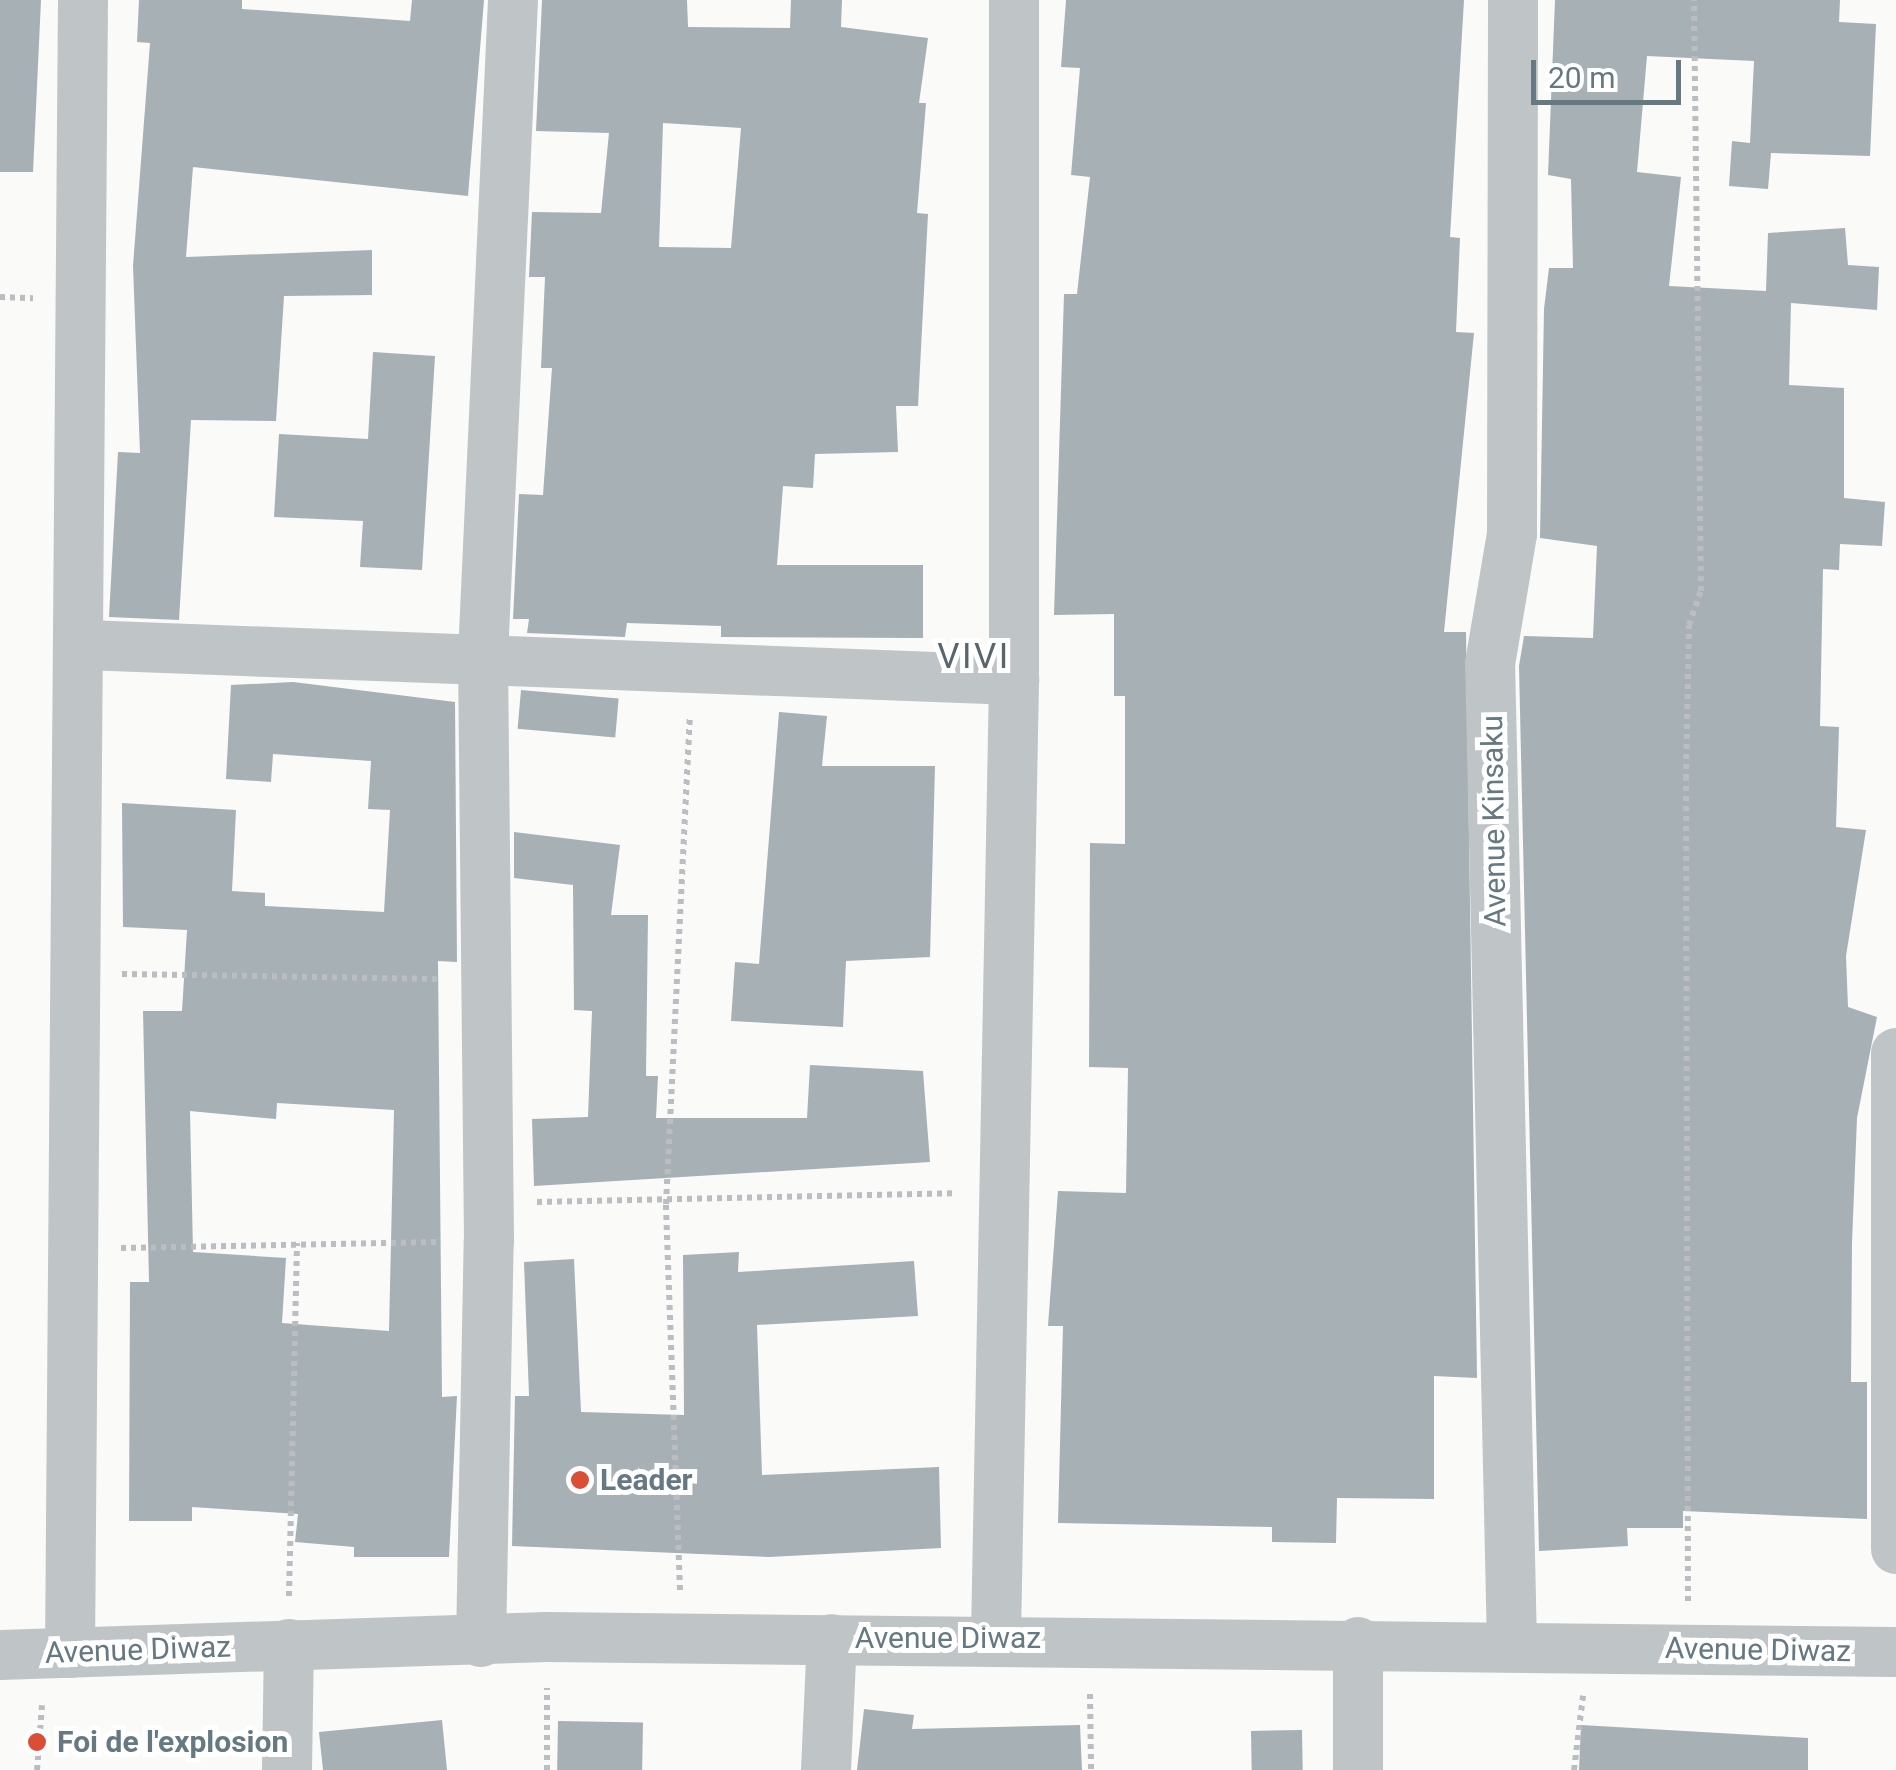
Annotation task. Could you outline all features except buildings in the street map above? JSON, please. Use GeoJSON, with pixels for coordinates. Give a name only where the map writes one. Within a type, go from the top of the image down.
{"type":"FeatureCollection","features":[{"type":"Feature","properties":{"kind":"street"},"geometry":{"type":"LineString","coordinates":[[39,1654],[68,1249],[78,974],[85,645],[83,0]]}},
{"type":"Feature","properties":{"kind":"street"},"geometry":{"type":"LineString","coordinates":[[481,1642],[488,1222],[481,980],[482,656],[513,0]]}},
{"type":"Feature","properties":{"kind":"street"},"geometry":{"type":"LineString","coordinates":[[996,1636],[1000,1192],[1014,680],[1014,0]]}},
{"type":"Feature","properties":{"kind":"street","name":"Avenue Kinsaku"},"geometry":{"type":"LineString","coordinates":[[1512,1645],[1490,664],[1512,534],[1513,0]]}},
{"type":"Feature","properties":{"kind":"street"},"geometry":{"type":"LineString","coordinates":[[85,645],[482,656],[1014,680]]}},
{"type":"Feature","properties":{"kind":"street"},"geometry":{"type":"LineString","coordinates":[[1896,1053],[1896,1550]]}},
{"type":"Feature","properties":{"kind":"street","name":"Avenue Diwaz"},"geometry":{"type":"LineString","coordinates":[[39,1654],[548,1637],[682,1641],[996,1636],[1896,1652]]}},
{"type":"Feature","properties":{"kind":"street"},"geometry":{"type":"LineString","coordinates":[[826,1770],[832,1639]]}},
{"type":"Feature","properties":{"kind":"street"},"geometry":{"type":"LineString","coordinates":[[1358,1642],[1358,1770]]}},
{"type":"Feature","properties":{"kind":"street"},"geometry":{"type":"LineString","coordinates":[[287,1770],[289,1644]]}},
{"type":"Feature","properties":{"kind":"path"},"geometry":{"type":"LineString","coordinates":[[1688,1649],[1686,779],[1688,625],[1701,591],[1694,0]]}},
{"type":"Feature","properties":{"kind":"path"},"geometry":{"type":"LineString","coordinates":[[682,1641],[666,1204],[693,666]]}},
{"type":"Feature","properties":{"kind":"path"},"geometry":{"type":"LineString","coordinates":[[78,974],[481,980]]}},
{"type":"Feature","properties":{"kind":"path"},"geometry":{"type":"LineString","coordinates":[[68,1249],[297,1243],[666,1204],[1000,1192]]}},
{"type":"Feature","properties":{"kind":"path"},"geometry":{"type":"LineString","coordinates":[[289,1644],[297,1243]]}},
{"type":"Feature","properties":{"kind":"path"},"geometry":{"type":"LineString","coordinates":[[548,1637],[548,1770]]}},
{"type":"Feature","properties":{"kind":"path"},"geometry":{"type":"LineString","coordinates":[[1090,1638],[1091,1770]]}},
{"type":"Feature","properties":{"kind":"path"},"geometry":{"type":"LineString","coordinates":[[1574,1770],[1592,1646]]}},
{"type":"Feature","properties":{"kind":"path"},"geometry":{"type":"LineString","coordinates":[[37,1770],[39,1654]]}},
{"type":"Feature","properties":{"kind":"place","name":"Leader"},"geometry":{"type":"Point","coordinates":[580,1480]}},
{"type":"Feature","properties":{"kind":"place","name":"Foi de l'explosion"},"geometry":{"type":"Point","coordinates":[37,1742]}},
{"type":"Feature","properties":{"kind":"district","name":"VIVI"},"geometry":{"type":"Point","coordinates":[974,657]}}]}
